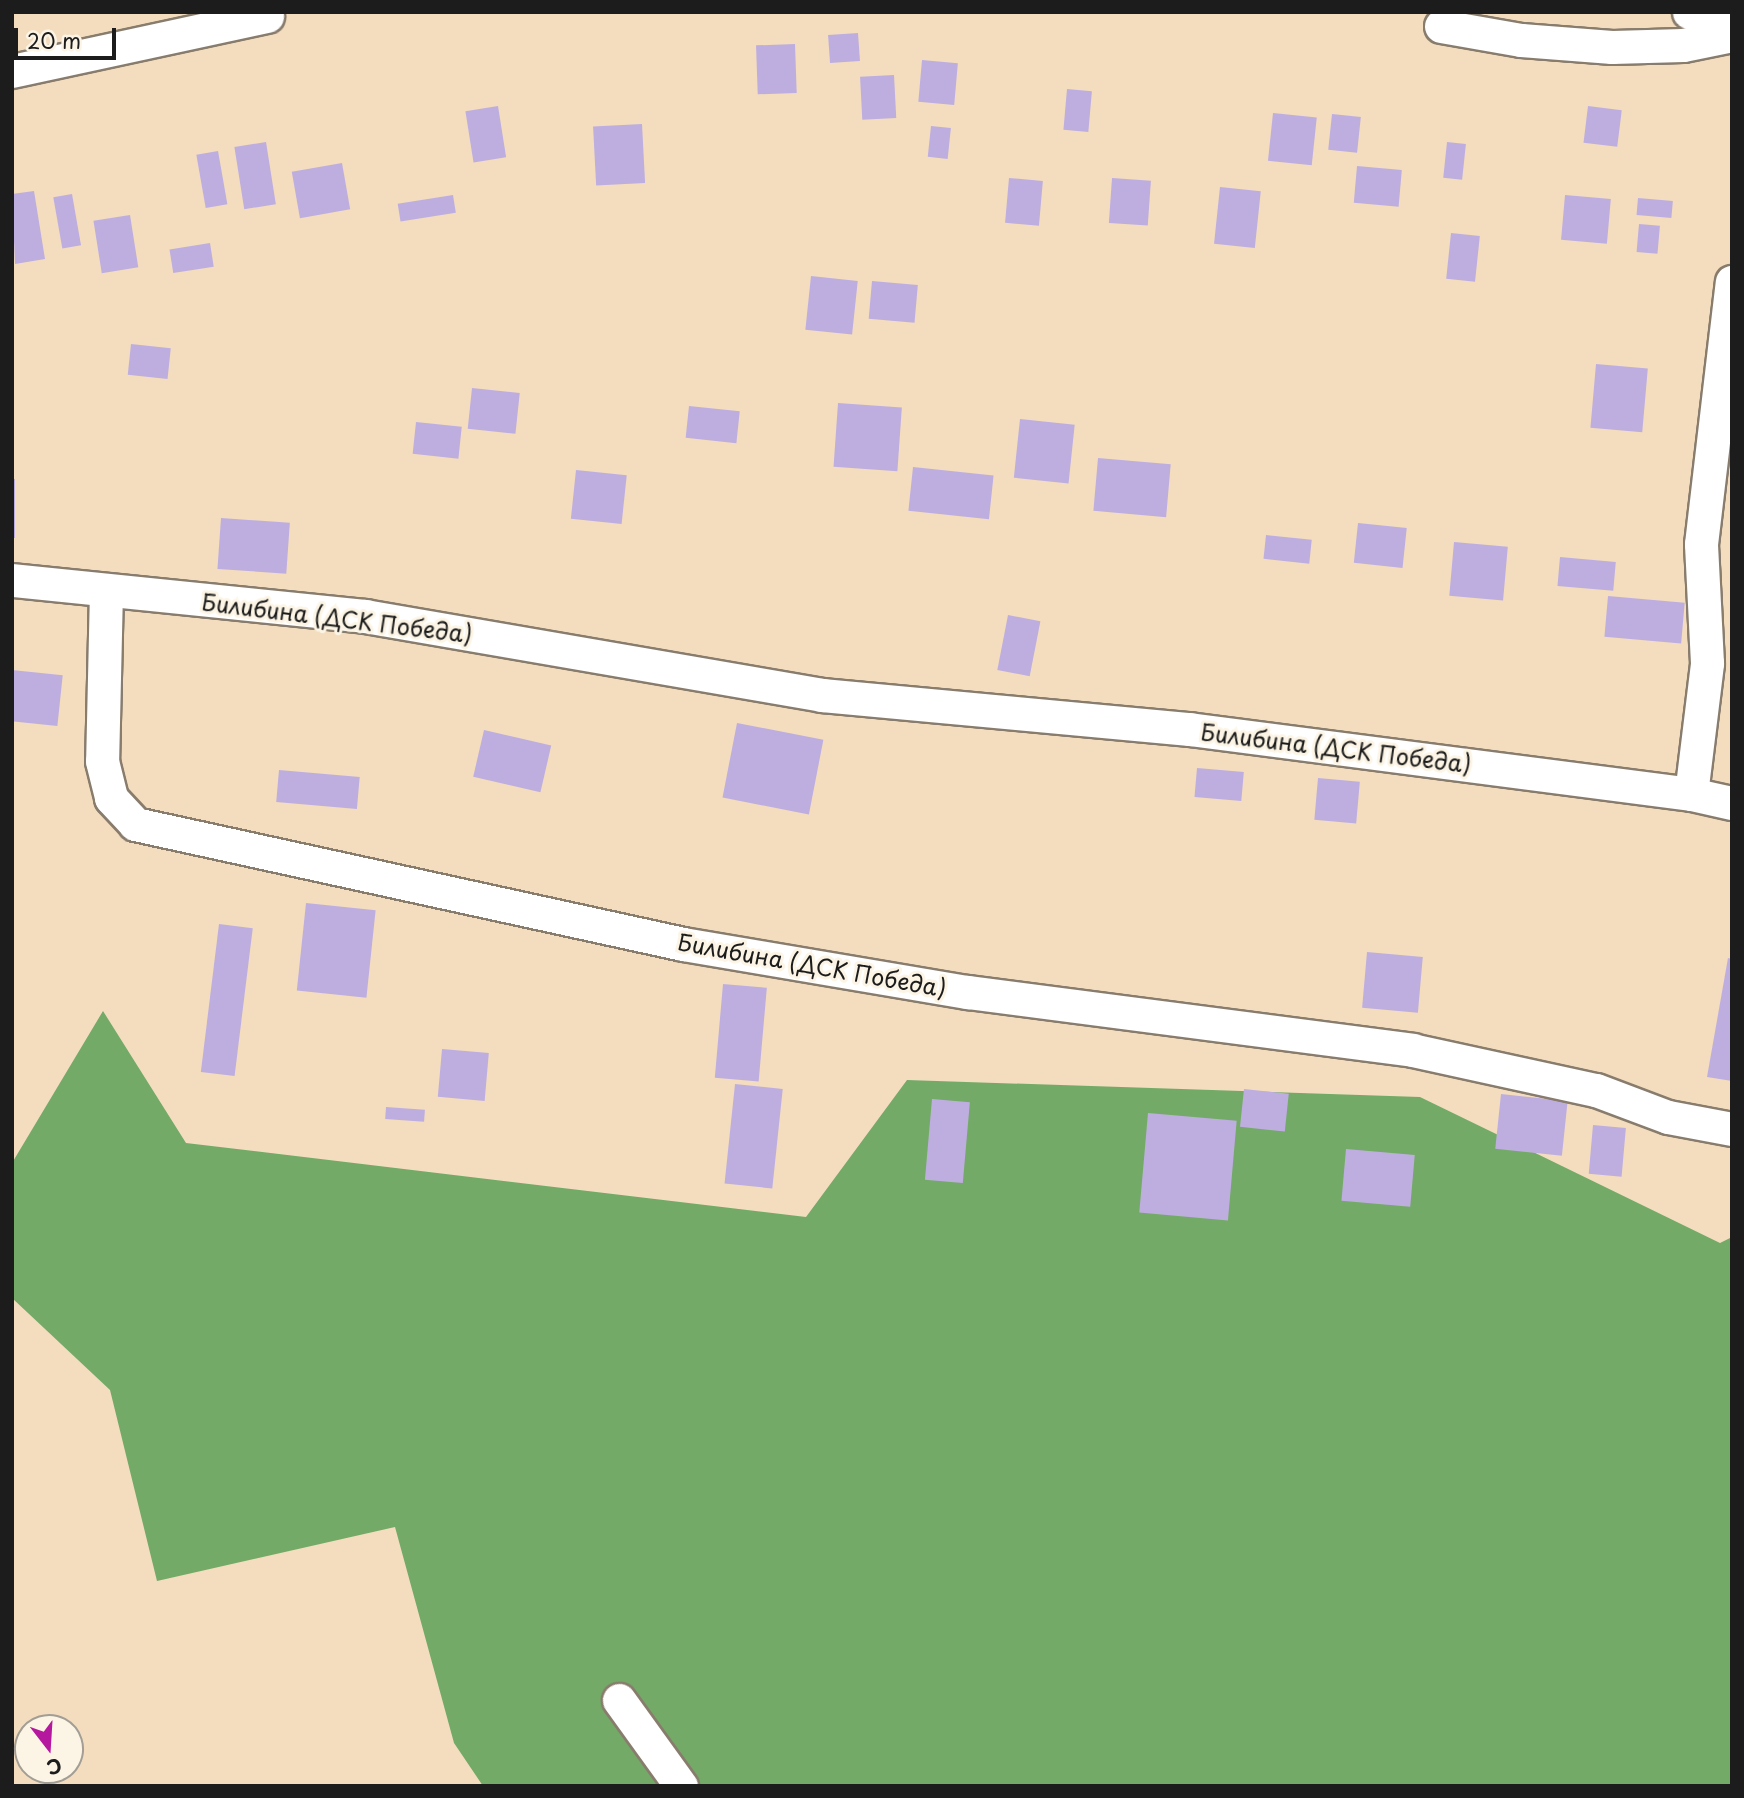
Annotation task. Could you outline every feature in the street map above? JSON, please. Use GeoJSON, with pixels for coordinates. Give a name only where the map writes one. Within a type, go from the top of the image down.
{"type":"FeatureCollection","features":[{"type":"Feature","properties":{"kind":"street"},"geometry":{"type":"LineString","coordinates":[[1689,12],[1732,25]]}},
{"type":"Feature","properties":{"kind":"street"},"geometry":{"type":"LineString","coordinates":[[12,71],[267,16]]}},
{"type":"Feature","properties":{"kind":"street"},"geometry":{"type":"LineString","coordinates":[[1441,26],[1521,40],[1612,47],[1683,44],[1732,35]]}},
{"type":"Feature","properties":{"kind":"street"},"geometry":{"type":"LineString","coordinates":[[1691,794],[1707,663],[1701,544],[1728,338],[1732,282]]}},
{"type":"Feature","properties":{"kind":"street","name":"Билибина (ДСК Победа)"},"geometry":{"type":"LineString","coordinates":[[12,580],[365,616],[822,695],[1189,729],[1691,794],[1732,803]]}},
{"type":"Feature","properties":{"kind":"street","name":"Билибина (ДСК Победа)"},"geometry":{"type":"LineString","coordinates":[[106,590],[102,761],[111,798],[135,824],[683,944],[968,992],[1412,1049],[1596,1090],[1668,1117],[1732,1129]]}},
{"type":"Feature","properties":{"kind":"street"},"geometry":{"type":"LineString","coordinates":[[619,1700],[681,1786]]}},
{"type":"Feature","properties":{"kind":"green space"},"geometry":{"type":"Polygon","coordinates":[[[103,1011],[186,1143],[806,1217],[907,1080],[1420,1097],[1720,1243],[1732,1237],[1732,1786],[483,1786],[454,1743],[395,1527],[157,1581],[110,1390],[12,1298],[12,1163],[103,1011]]]}},
{"type":"Feature","properties":{"kind":"building"},"geometry":{"type":"Polygon","coordinates":[[[858,33],[860,61],[830,63],[828,35],[858,33]]]}},
{"type":"Feature","properties":{"kind":"building"},"geometry":{"type":"Polygon","coordinates":[[[795,44],[797,93],[758,94],[756,45],[795,44]]]}},
{"type":"Feature","properties":{"kind":"building"},"geometry":{"type":"Polygon","coordinates":[[[922,60],[958,63],[954,105],[918,102],[922,60]]]}},
{"type":"Feature","properties":{"kind":"building"},"geometry":{"type":"Polygon","coordinates":[[[894,75],[896,118],[862,120],[860,77],[894,75]]]}},
{"type":"Feature","properties":{"kind":"building"},"geometry":{"type":"Polygon","coordinates":[[[1067,89],[1092,91],[1088,132],[1063,130],[1067,89]]]}},
{"type":"Feature","properties":{"kind":"building"},"geometry":{"type":"Polygon","coordinates":[[[498,106],[506,157],[474,163],[465,111],[498,106]]]}},
{"type":"Feature","properties":{"kind":"building"},"geometry":{"type":"Polygon","coordinates":[[[1588,106],[1622,110],[1617,147],[1583,143],[1588,106]]]}},
{"type":"Feature","properties":{"kind":"building"},"geometry":{"type":"Polygon","coordinates":[[[1273,113],[1317,118],[1312,165],[1268,161],[1273,113]]]}},
{"type":"Feature","properties":{"kind":"building"},"geometry":{"type":"Polygon","coordinates":[[[1332,114],[1361,117],[1357,153],[1328,150],[1332,114]]]}},
{"type":"Feature","properties":{"kind":"building"},"geometry":{"type":"Polygon","coordinates":[[[642,124],[645,183],[596,185],[593,127],[642,124]]]}},
{"type":"Feature","properties":{"kind":"building"},"geometry":{"type":"Polygon","coordinates":[[[931,126],[951,128],[948,159],[928,157],[931,126]]]}},
{"type":"Feature","properties":{"kind":"building"},"geometry":{"type":"Polygon","coordinates":[[[266,142],[276,204],[244,209],[234,147],[266,142]]]}},
{"type":"Feature","properties":{"kind":"building"},"geometry":{"type":"Polygon","coordinates":[[[1447,142],[1466,144],[1462,180],[1443,178],[1447,142]]]}},
{"type":"Feature","properties":{"kind":"building"},"geometry":{"type":"Polygon","coordinates":[[[218,151],[227,204],[206,208],[196,155],[218,151]]]}},
{"type":"Feature","properties":{"kind":"building"},"geometry":{"type":"Polygon","coordinates":[[[342,163],[350,209],[300,218],[292,172],[342,163]]]}},
{"type":"Feature","properties":{"kind":"building"},"geometry":{"type":"Polygon","coordinates":[[[1357,166],[1402,170],[1399,207],[1354,203],[1357,166]]]}},
{"type":"Feature","properties":{"kind":"building"},"geometry":{"type":"Polygon","coordinates":[[[1009,178],[1043,181],[1039,226],[1005,223],[1009,178]]]}},
{"type":"Feature","properties":{"kind":"building"},"geometry":{"type":"Polygon","coordinates":[[[1112,178],[1151,181],[1148,226],[1109,223],[1112,178]]]}},
{"type":"Feature","properties":{"kind":"building"},"geometry":{"type":"Polygon","coordinates":[[[1220,187],[1261,191],[1255,248],[1214,244],[1220,187]]]}},
{"type":"Feature","properties":{"kind":"building"},"geometry":{"type":"Polygon","coordinates":[[[34,191],[45,259],[15,264],[12,194],[34,191]]]}},
{"type":"Feature","properties":{"kind":"building"},"geometry":{"type":"Polygon","coordinates":[[[72,194],[81,245],[62,249],[53,197],[72,194]]]}},
{"type":"Feature","properties":{"kind":"building"},"geometry":{"type":"Polygon","coordinates":[[[453,195],[456,213],[401,222],[398,204],[453,195]]]}},
{"type":"Feature","properties":{"kind":"building"},"geometry":{"type":"Polygon","coordinates":[[[1565,195],[1611,199],[1607,244],[1561,240],[1565,195]]]}},
{"type":"Feature","properties":{"kind":"building"},"geometry":{"type":"Polygon","coordinates":[[[1638,198],[1673,201],[1671,218],[1637,215],[1638,198]]]}},
{"type":"Feature","properties":{"kind":"building"},"geometry":{"type":"Polygon","coordinates":[[[130,215],[138,267],[102,273],[93,221],[130,215]]]}},
{"type":"Feature","properties":{"kind":"building"},"geometry":{"type":"Polygon","coordinates":[[[1639,224],[1660,226],[1657,254],[1637,252],[1639,224]]]}},
{"type":"Feature","properties":{"kind":"building"},"geometry":{"type":"Polygon","coordinates":[[[1451,233],[1480,236],[1475,282],[1446,279],[1451,233]]]}},
{"type":"Feature","properties":{"kind":"building"},"geometry":{"type":"Polygon","coordinates":[[[210,243],[214,267],[173,273],[170,249],[210,243]]]}},
{"type":"Feature","properties":{"kind":"building"},"geometry":{"type":"Polygon","coordinates":[[[811,276],[858,281],[852,335],[805,330],[811,276]]]}},
{"type":"Feature","properties":{"kind":"building"},"geometry":{"type":"Polygon","coordinates":[[[872,281],[918,285],[915,323],[869,319],[872,281]]]}},
{"type":"Feature","properties":{"kind":"building"},"geometry":{"type":"Polygon","coordinates":[[[131,344],[171,348],[168,379],[128,375],[131,344]]]}},
{"type":"Feature","properties":{"kind":"building"},"geometry":{"type":"Polygon","coordinates":[[[1596,364],[1648,369],[1642,432],[1590,428],[1596,364]]]}},
{"type":"Feature","properties":{"kind":"building"},"geometry":{"type":"Polygon","coordinates":[[[472,388],[520,393],[515,434],[468,429],[472,388]]]}},
{"type":"Feature","properties":{"kind":"building"},"geometry":{"type":"Polygon","coordinates":[[[838,403],[902,407],[897,471],[834,467],[838,403]]]}},
{"type":"Feature","properties":{"kind":"building"},"geometry":{"type":"Polygon","coordinates":[[[689,406],[740,411],[736,443],[686,438],[689,406]]]}},
{"type":"Feature","properties":{"kind":"building"},"geometry":{"type":"Polygon","coordinates":[[[1020,419],[1075,425],[1069,483],[1014,478],[1020,419]]]}},
{"type":"Feature","properties":{"kind":"building"},"geometry":{"type":"Polygon","coordinates":[[[416,422],[462,427],[458,459],[413,454],[416,422]]]}},
{"type":"Feature","properties":{"kind":"building"},"geometry":{"type":"Polygon","coordinates":[[[1098,458],[1171,464],[1166,517],[1093,511],[1098,458]]]}},
{"type":"Feature","properties":{"kind":"building"},"geometry":{"type":"Polygon","coordinates":[[[913,467],[994,475],[989,519],[908,511],[913,467]]]}},
{"type":"Feature","properties":{"kind":"building"},"geometry":{"type":"Polygon","coordinates":[[[576,470],[627,475],[622,524],[571,519],[576,470]]]}},
{"type":"Feature","properties":{"kind":"building"},"geometry":{"type":"Polygon","coordinates":[[[12,479],[15,479],[15,538],[12,538],[12,479]]]}},
{"type":"Feature","properties":{"kind":"building"},"geometry":{"type":"Polygon","coordinates":[[[221,518],[290,523],[286,574],[217,569],[221,518]]]}},
{"type":"Feature","properties":{"kind":"building"},"geometry":{"type":"Polygon","coordinates":[[[1358,523],[1407,528],[1403,568],[1354,563],[1358,523]]]}},
{"type":"Feature","properties":{"kind":"building"},"geometry":{"type":"Polygon","coordinates":[[[1266,535],[1312,540],[1309,564],[1263,559],[1266,535]]]}},
{"type":"Feature","properties":{"kind":"building"},"geometry":{"type":"Polygon","coordinates":[[[1454,542],[1508,547],[1503,601],[1449,596],[1454,542]]]}},
{"type":"Feature","properties":{"kind":"building"},"geometry":{"type":"Polygon","coordinates":[[[1560,557],[1616,562],[1613,591],[1557,586],[1560,557]]]}},
{"type":"Feature","properties":{"kind":"building"},"geometry":{"type":"Polygon","coordinates":[[[1608,596],[1685,603],[1681,644],[1604,637],[1608,596]]]}},
{"type":"Feature","properties":{"kind":"building"},"geometry":{"type":"Polygon","coordinates":[[[1008,615],[1040,621],[1030,676],[997,670],[1008,615]]]}},
{"type":"Feature","properties":{"kind":"building"},"geometry":{"type":"Polygon","coordinates":[[[12,670],[63,675],[57,726],[12,721],[12,670]]]}},
{"type":"Feature","properties":{"kind":"building"},"geometry":{"type":"Polygon","coordinates":[[[737,723],[823,740],[809,814],[722,798],[737,723]]]}},
{"type":"Feature","properties":{"kind":"building"},"geometry":{"type":"Polygon","coordinates":[[[484,730],[551,746],[540,792],[473,777],[484,730]]]}},
{"type":"Feature","properties":{"kind":"building"},"geometry":{"type":"Polygon","coordinates":[[[1197,768],[1244,772],[1241,801],[1194,797],[1197,768]]]}},
{"type":"Feature","properties":{"kind":"building"},"geometry":{"type":"Polygon","coordinates":[[[279,770],[360,777],[357,809],[276,802],[279,770]]]}},
{"type":"Feature","properties":{"kind":"building"},"geometry":{"type":"Polygon","coordinates":[[[1318,778],[1360,782],[1356,824],[1314,820],[1318,778]]]}},
{"type":"Feature","properties":{"kind":"building"},"geometry":{"type":"Polygon","coordinates":[[[306,903],[376,910],[366,998],[297,991],[306,903]]]}},
{"type":"Feature","properties":{"kind":"building"},"geometry":{"type":"Polygon","coordinates":[[[219,924],[253,928],[235,1076],[201,1072],[219,924]]]}},
{"type":"Feature","properties":{"kind":"building"},"geometry":{"type":"Polygon","coordinates":[[[1367,952],[1423,957],[1418,1013],[1362,1008],[1367,952]]]}},
{"type":"Feature","properties":{"kind":"building"},"geometry":{"type":"Polygon","coordinates":[[[1728,958],[1732,959],[1732,1081],[1707,1077],[1728,958]]]}},
{"type":"Feature","properties":{"kind":"building"},"geometry":{"type":"Polygon","coordinates":[[[723,984],[767,988],[759,1081],[715,1078],[723,984]]]}},
{"type":"Feature","properties":{"kind":"building"},"geometry":{"type":"Polygon","coordinates":[[[442,1049],[489,1053],[485,1101],[438,1097],[442,1049]]]}},
{"type":"Feature","properties":{"kind":"building"},"geometry":{"type":"Polygon","coordinates":[[[735,1084],[783,1089],[772,1188],[725,1183],[735,1084]]]}},
{"type":"Feature","properties":{"kind":"building"},"geometry":{"type":"Polygon","coordinates":[[[1244,1089],[1289,1094],[1285,1131],[1240,1127],[1244,1089]]]}},
{"type":"Feature","properties":{"kind":"building"},"geometry":{"type":"Polygon","coordinates":[[[1501,1094],[1568,1101],[1562,1156],[1495,1149],[1501,1094]]]}},
{"type":"Feature","properties":{"kind":"building"},"geometry":{"type":"Polygon","coordinates":[[[932,1099],[970,1102],[963,1183],[925,1180],[932,1099]]]}},
{"type":"Feature","properties":{"kind":"building"},"geometry":{"type":"Polygon","coordinates":[[[386,1107],[425,1110],[424,1122],[385,1119],[386,1107]]]}},
{"type":"Feature","properties":{"kind":"building"},"geometry":{"type":"Polygon","coordinates":[[[1148,1113],[1237,1121],[1228,1220],[1139,1213],[1148,1113]]]}},
{"type":"Feature","properties":{"kind":"building"},"geometry":{"type":"Polygon","coordinates":[[[1593,1125],[1626,1128],[1622,1177],[1589,1174],[1593,1125]]]}},
{"type":"Feature","properties":{"kind":"building"},"geometry":{"type":"Polygon","coordinates":[[[1346,1149],[1415,1155],[1410,1207],[1341,1201],[1346,1149]]]}}]}
